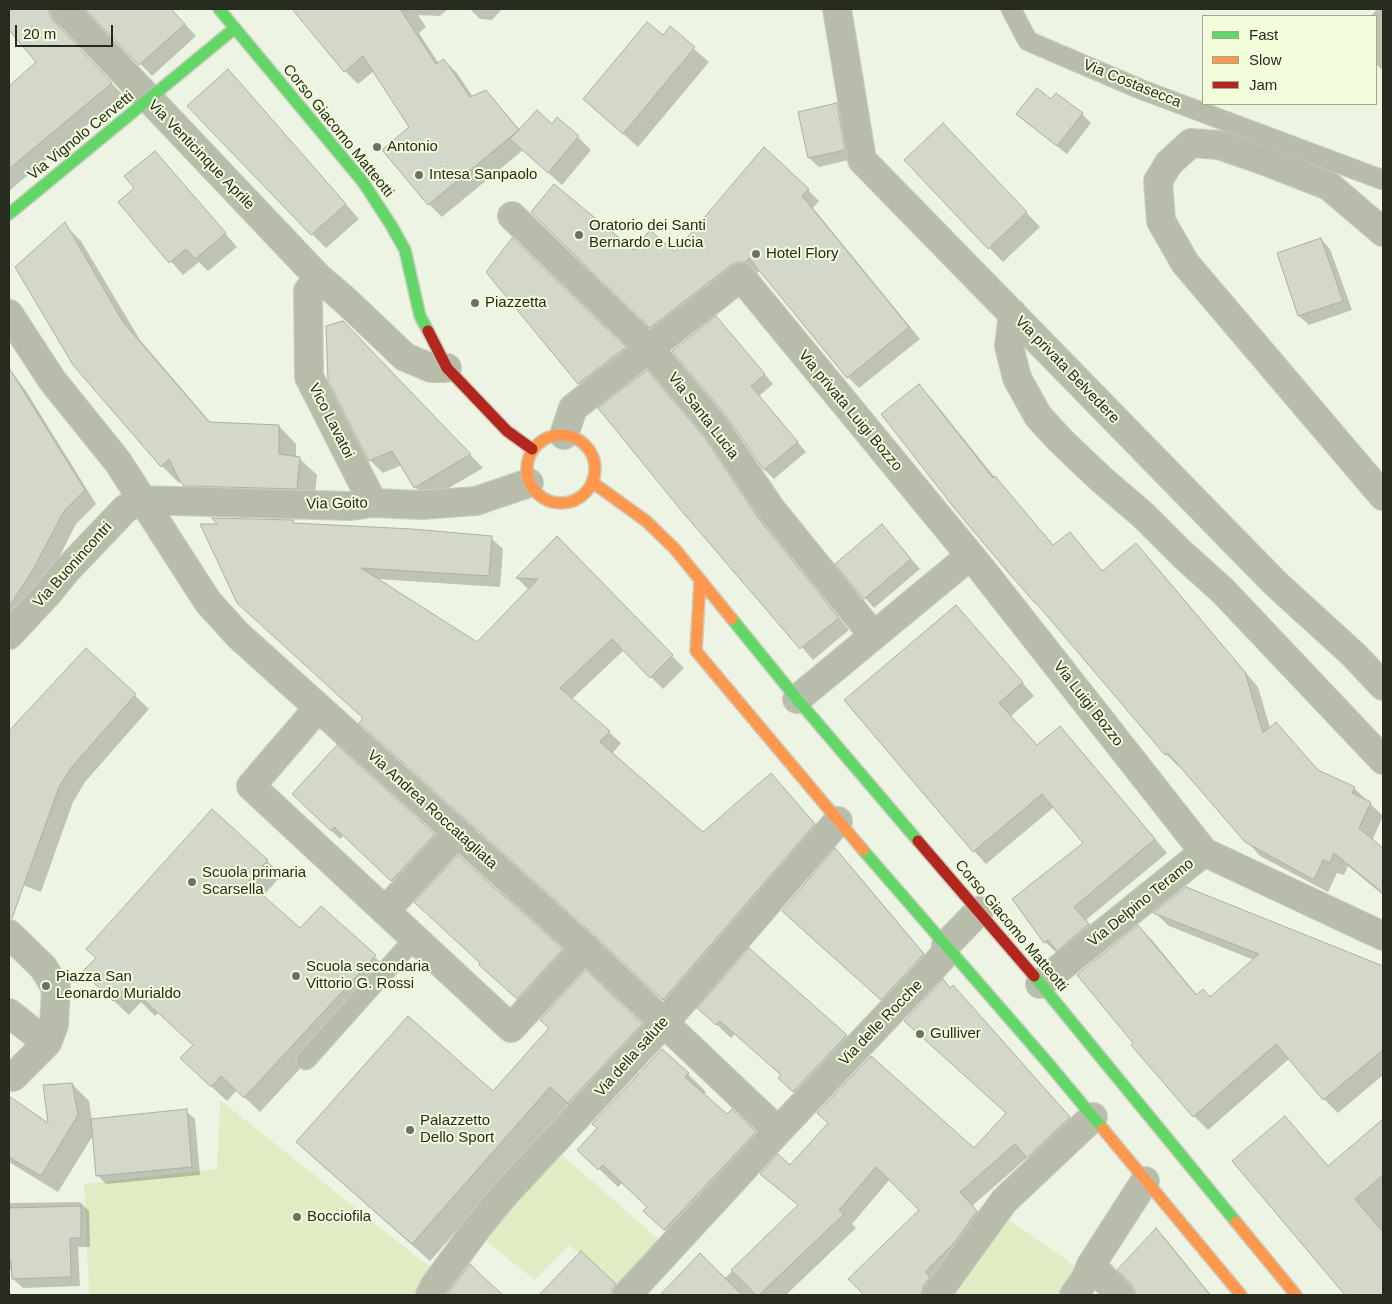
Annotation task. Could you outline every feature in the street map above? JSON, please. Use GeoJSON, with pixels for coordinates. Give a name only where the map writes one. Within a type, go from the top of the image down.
{"type":"FeatureCollection","features":[{"type":"Feature","properties":{"kind":"street","name":"Via Venticinque Aprile"},"geometry":{"type":"LineString","coordinates":[[64,9],[319,278],[405,357],[431,368],[446,368]]}},
{"type":"Feature","properties":{"kind":"street","name":"Corso Giacomo Matteotti"},"geometry":{"type":"LineString","coordinates":[[219,9],[363,182],[391,225],[404,250],[420,316],[446,368],[507,431],[532,449]]}},
{"type":"Feature","properties":{"kind":"street","name":"Via privata Belvedere"},"geometry":{"type":"LineString","coordinates":[[837,9],[862,160],[1275,583],[1354,655],[1383,686]]}},
{"type":"Feature","properties":{"kind":"street","name":"Via Vignolo Cervetti"},"geometry":{"type":"LineString","coordinates":[[9,214],[235,28]]}},
{"type":"Feature","properties":{"kind":"street"},"geometry":{"type":"LineString","coordinates":[[1383,232],[1329,186],[1219,145],[1191,143],[1170,163],[1158,181],[1161,221],[1186,263],[1383,496]]}},
{"type":"Feature","properties":{"kind":"street","name":"Via Santa Lucia"},"geometry":{"type":"LineString","coordinates":[[512,216],[649,348],[716,428],[771,509],[873,635]]}},
{"type":"Feature","properties":{"kind":"street","name":"Via privata Luigi Bozzo"},"geometry":{"type":"LineString","coordinates":[[564,434],[572,408],[741,277],[970,556]]}},
{"type":"Feature","properties":{"kind":"street","name":"Vico Lavatoi"},"geometry":{"type":"LineString","coordinates":[[319,278],[308,291],[309,377],[373,504]]}},
{"type":"Feature","properties":{"kind":"street","name":"Via Andrea Roccatagliata"},"geometry":{"type":"LineString","coordinates":[[9,314],[52,380],[118,462],[208,602],[238,635],[585,948],[778,1131]]}},
{"type":"Feature","properties":{"kind":"street"},"geometry":{"type":"LineString","coordinates":[[1013,314],[1009,346],[1017,378],[1038,416],[1101,479],[1144,516],[1223,591],[1383,760]]}},
{"type":"Feature","properties":{"kind":"street"},"geometry":{"type":"LineString","coordinates":[[564,434],[576,438],[586,446],[593,457],[595,470],[587,491],[578,499],[567,503],[556,503],[536,493],[529,483],[526,472],[527,460],[532,449],[541,440],[552,435],[564,434]]}},
{"type":"Feature","properties":{"kind":"street","name":"Corso Giacomo Matteotti"},"geometry":{"type":"LineString","coordinates":[[592,482],[646,521],[675,549],[796,699],[979,911],[1296,1295]]}},
{"type":"Feature","properties":{"kind":"street","name":"Via Goito"},"geometry":{"type":"LineString","coordinates":[[141,500],[351,506],[373,504],[421,505],[476,501],[529,483]]}},
{"type":"Feature","properties":{"kind":"street","name":"Via Buonincontri"},"geometry":{"type":"LineString","coordinates":[[9,635],[125,508],[141,500]]}},
{"type":"Feature","properties":{"kind":"street"},"geometry":{"type":"LineString","coordinates":[[796,699],[970,556]]}},
{"type":"Feature","properties":{"kind":"street","name":"Via Luigi Bozzo"},"geometry":{"type":"LineString","coordinates":[[970,556],[1204,852]]}},
{"type":"Feature","properties":{"kind":"street"},"geometry":{"type":"LineString","coordinates":[[700,580],[696,651],[804,777],[838,821],[1093,1117],[1241,1295]]}},
{"type":"Feature","properties":{"kind":"street"},"geometry":{"type":"LineString","coordinates":[[318,708],[250,786],[511,1028],[585,948]]}},
{"type":"Feature","properties":{"kind":"street","name":"Via della salute"},"geometry":{"type":"LineString","coordinates":[[430,1295],[472,1234],[504,1195],[664,1023],[838,821]]}},
{"type":"Feature","properties":{"kind":"street"},"geometry":{"type":"LineString","coordinates":[[385,911],[457,833]]}},
{"type":"Feature","properties":{"kind":"street","name":"Via Delpino Teramo"},"geometry":{"type":"LineString","coordinates":[[1040,984],[1204,852],[1383,936]]}},
{"type":"Feature","properties":{"kind":"street","name":"Via delle Rocche"},"geometry":{"type":"LineString","coordinates":[[627,1295],[778,1131],[938,963],[944,954],[946,945],[979,911]]}},
{"type":"Feature","properties":{"kind":"street"},"geometry":{"type":"LineString","coordinates":[[9,934],[43,967],[56,988],[54,1025],[47,1043],[13,1078],[9,1075]]}},
{"type":"Feature","properties":{"kind":"street"},"geometry":{"type":"LineString","coordinates":[[9,1013],[47,1043]]}},
{"type":"Feature","properties":{"kind":"street"},"geometry":{"type":"LineString","coordinates":[[936,1295],[1004,1201],[1093,1117]]}},
{"type":"Feature","properties":{"kind":"street"},"geometry":{"type":"LineString","coordinates":[[1074,1295],[1086,1278],[1090,1265],[1145,1181]]}},
{"type":"Feature","properties":{"kind":"street"},"geometry":{"type":"LineString","coordinates":[[1090,1265],[1120,1295]]}},
{"type":"Feature","properties":{"kind":"lane","name":"Via Costasecca"},"geometry":{"type":"LineString","coordinates":[[1011,9],[1028,41],[1140,89],[1383,180]]}},
{"type":"Feature","properties":{"kind":"lane"},"geometry":{"type":"LineString","coordinates":[[306,1060],[414,939]]}},
{"type":"Feature","properties":{"kind":"green space"},"geometry":{"type":"Polygon","coordinates":[[[220,1100],[435,1271],[424,1295],[94,1295],[89,1293],[84,1184],[217,1169],[220,1100]]]}},
{"type":"Feature","properties":{"kind":"green space"},"geometry":{"type":"Polygon","coordinates":[[[554,1148],[663,1243],[622,1289],[569,1245],[535,1280],[479,1236],[554,1148]]]}},
{"type":"Feature","properties":{"kind":"green space"},"geometry":{"type":"Polygon","coordinates":[[[1005,1217],[1078,1268],[1058,1295],[947,1295],[1005,1217]]]}},
{"type":"Feature","properties":{"kind":"building"},"geometry":{"type":"Polygon","coordinates":[[[9,9],[49,9],[53,20],[112,83],[9,169],[9,86],[36,62],[9,30],[9,9]]]}},
{"type":"Feature","properties":{"kind":"building"},"geometry":{"type":"Polygon","coordinates":[[[85,9],[171,9],[185,24],[139,65],[85,9]]]}},
{"type":"Feature","properties":{"kind":"building"},"geometry":{"type":"Polygon","coordinates":[[[292,9],[400,9],[436,64],[444,59],[470,97],[486,90],[519,130],[428,205],[382,150],[409,127],[363,56],[344,72],[292,9]]]}},
{"type":"Feature","properties":{"kind":"building"},"geometry":{"type":"Polygon","coordinates":[[[647,22],[663,35],[670,26],[695,47],[623,134],[583,99],[647,22]]]}},
{"type":"Feature","properties":{"kind":"building"},"geometry":{"type":"Polygon","coordinates":[[[228,69],[346,204],[311,235],[187,106],[228,69]]]}},
{"type":"Feature","properties":{"kind":"building"},"geometry":{"type":"Polygon","coordinates":[[[1037,88],[1051,99],[1056,93],[1083,113],[1057,146],[1016,114],[1037,88]]]}},
{"type":"Feature","properties":{"kind":"building"},"geometry":{"type":"Polygon","coordinates":[[[837,103],[845,150],[808,158],[798,112],[837,103]]]}},
{"type":"Feature","properties":{"kind":"building"},"geometry":{"type":"Polygon","coordinates":[[[537,110],[552,124],[557,117],[579,136],[548,173],[510,139],[537,110]]]}},
{"type":"Feature","properties":{"kind":"building"},"geometry":{"type":"Polygon","coordinates":[[[943,123],[1027,212],[988,249],[904,160],[943,123]]]}},
{"type":"Feature","properties":{"kind":"building"},"geometry":{"type":"Polygon","coordinates":[[[764,147],[809,189],[802,196],[909,327],[847,378],[749,258],[745,262],[731,265],[650,328],[531,212],[554,184],[634,250],[650,230],[675,252],[764,147]]]}},
{"type":"Feature","properties":{"kind":"building"},"geometry":{"type":"Polygon","coordinates":[[[155,151],[226,233],[195,259],[186,249],[169,263],[118,202],[134,188],[124,176],[155,151]]]}},
{"type":"Feature","properties":{"kind":"building"},"geometry":{"type":"Polygon","coordinates":[[[65,222],[123,322],[209,422],[279,425],[279,454],[300,457],[297,489],[184,486],[169,459],[161,467],[73,365],[15,267],[65,222]]]}},
{"type":"Feature","properties":{"kind":"building"},"geometry":{"type":"Polygon","coordinates":[[[512,238],[626,347],[578,384],[486,272],[512,238]]]}},
{"type":"Feature","properties":{"kind":"building"},"geometry":{"type":"Polygon","coordinates":[[[1321,238],[1343,301],[1298,316],[1277,253],[1321,238]]]}},
{"type":"Feature","properties":{"kind":"building"},"geometry":{"type":"Polygon","coordinates":[[[716,316],[765,374],[751,386],[798,442],[764,470],[728,418],[672,351],[716,316]]]}},
{"type":"Feature","properties":{"kind":"building"},"geometry":{"type":"Polygon","coordinates":[[[343,321],[471,454],[414,488],[392,451],[369,461],[328,381],[326,326],[343,321]]]}},
{"type":"Feature","properties":{"kind":"building"},"geometry":{"type":"Polygon","coordinates":[[[9,368],[85,490],[64,511],[34,568],[9,607],[9,368]]]}},
{"type":"Feature","properties":{"kind":"building"},"geometry":{"type":"Polygon","coordinates":[[[647,370],[704,437],[759,519],[839,618],[800,649],[680,509],[598,408],[647,370]]]}},
{"type":"Feature","properties":{"kind":"building"},"geometry":{"type":"Polygon","coordinates":[[[919,384],[993,478],[995,476],[1053,545],[1070,532],[1102,571],[1136,543],[1245,672],[1263,733],[1276,722],[1318,770],[1355,787],[1352,793],[1371,802],[1359,828],[1383,848],[1383,893],[1334,853],[1330,863],[1323,860],[1314,880],[1245,842],[1168,753],[1165,755],[955,509],[881,414],[919,384]]]}},
{"type":"Feature","properties":{"kind":"building"},"geometry":{"type":"Polygon","coordinates":[[[212,518],[294,520],[293,523],[412,529],[492,536],[489,576],[361,568],[477,642],[538,579],[516,578],[557,536],[673,655],[650,678],[612,639],[560,688],[610,731],[600,742],[703,832],[771,773],[815,824],[663,1000],[595,936],[359,723],[363,718],[237,603],[200,524],[217,524],[212,518]]]}},
{"type":"Feature","properties":{"kind":"building"},"geometry":{"type":"Polygon","coordinates":[[[882,524],[911,559],[864,599],[835,564],[882,524]]]}},
{"type":"Feature","properties":{"kind":"building"},"geometry":{"type":"Polygon","coordinates":[[[956,605],[1023,682],[999,703],[1037,745],[1060,726],[1155,839],[1074,907],[1089,924],[1057,951],[1048,940],[1044,943],[1012,899],[1083,843],[1042,794],[973,852],[844,700],[956,605]]]}},
{"type":"Feature","properties":{"kind":"building"},"geometry":{"type":"Polygon","coordinates":[[[86,648],[136,694],[71,768],[59,787],[12,918],[9,917],[9,731],[86,648]]]}},
{"type":"Feature","properties":{"kind":"building"},"geometry":{"type":"Polygon","coordinates":[[[337,745],[435,834],[391,881],[334,827],[331,831],[292,794],[337,745]]]}},
{"type":"Feature","properties":{"kind":"building"},"geometry":{"type":"Polygon","coordinates":[[[212,809],[268,860],[248,882],[300,928],[321,906],[376,955],[244,1098],[221,1076],[211,1087],[180,1058],[193,1045],[143,999],[140,1002],[125,988],[113,1001],[82,972],[96,958],[86,949],[212,809]]]}},
{"type":"Feature","properties":{"kind":"building"},"geometry":{"type":"Polygon","coordinates":[[[835,848],[924,954],[881,1000],[782,911],[835,848]]]}},
{"type":"Feature","properties":{"kind":"building"},"geometry":{"type":"Polygon","coordinates":[[[458,855],[563,949],[517,999],[414,902],[458,855]]]}},
{"type":"Feature","properties":{"kind":"building"},"geometry":{"type":"Polygon","coordinates":[[[1186,887],[1383,966],[1383,1050],[1323,1100],[1276,1044],[1193,1117],[1131,1045],[1133,1043],[1077,975],[1138,925],[1196,995],[1203,989],[1210,997],[1259,954],[1153,913],[1186,887]]]}},
{"type":"Feature","properties":{"kind":"building"},"geometry":{"type":"Polygon","coordinates":[[[749,948],[847,1035],[793,1092],[778,1078],[781,1075],[720,1021],[716,1025],[697,1008],[749,948]]]}},
{"type":"Feature","properties":{"kind":"building","name":"Palazzetto Dello Sport"},"geometry":{"type":"Polygon","coordinates":[[[586,970],[642,1024],[568,1103],[550,1087],[412,1244],[296,1142],[408,1016],[493,1091],[549,1028],[540,1020],[586,970]]]}},
{"type":"Feature","properties":{"kind":"building"},"geometry":{"type":"Polygon","coordinates":[[[943,979],[950,988],[953,985],[1070,1117],[1027,1158],[1015,1144],[960,1192],[977,1211],[954,1243],[925,1272],[930,1277],[923,1286],[921,1295],[864,1295],[848,1279],[919,1210],[876,1167],[839,1210],[844,1214],[759,1295],[756,1295],[731,1270],[798,1205],[760,1174],[778,1154],[790,1165],[828,1123],[817,1113],[871,1056],[974,1148],[1006,1113],[904,1021],[943,979]]]}},
{"type":"Feature","properties":{"kind":"building"},"geometry":{"type":"Polygon","coordinates":[[[662,1049],[689,1073],[685,1077],[727,1114],[732,1109],[756,1132],[664,1230],[643,1211],[647,1207],[603,1165],[598,1170],[577,1150],[597,1128],[592,1124],[662,1049]]]}},
{"type":"Feature","properties":{"kind":"building"},"geometry":{"type":"Polygon","coordinates":[[[72,1083],[78,1115],[41,1176],[9,1157],[9,1096],[48,1123],[43,1085],[72,1083]]]}},
{"type":"Feature","properties":{"kind":"building"},"geometry":{"type":"Polygon","coordinates":[[[187,1109],[192,1167],[96,1176],[91,1119],[187,1109]]]}},
{"type":"Feature","properties":{"kind":"building"},"geometry":{"type":"Polygon","coordinates":[[[1285,1116],[1328,1166],[1383,1119],[1383,1175],[1355,1199],[1383,1232],[1383,1295],[1345,1295],[1232,1161],[1285,1116]]]}},
{"type":"Feature","properties":{"kind":"building"},"geometry":{"type":"Polygon","coordinates":[[[81,1206],[81,1238],[70,1238],[71,1277],[12,1279],[11,1260],[9,1260],[9,1208],[81,1206]]]}},
{"type":"Feature","properties":{"kind":"building"},"geometry":{"type":"Polygon","coordinates":[[[1156,1228],[1210,1295],[1135,1295],[1132,1285],[1117,1270],[1156,1228]]]}},
{"type":"Feature","properties":{"kind":"building"},"geometry":{"type":"Polygon","coordinates":[[[581,1251],[616,1284],[612,1295],[539,1295],[581,1251]]]}},
{"type":"Feature","properties":{"kind":"building"},"geometry":{"type":"Polygon","coordinates":[[[700,1253],[742,1295],[660,1295],[700,1253]]]}},
{"type":"Feature","properties":{"kind":"building"},"geometry":{"type":"Polygon","coordinates":[[[470,1264],[480,1274],[503,1295],[447,1295],[470,1264]]]}},
{"type":"Feature","properties":{"kind":"traffic: fast"},"geometry":{"type":"LineString","coordinates":[[219,9],[363,182],[391,225],[405,250],[420,316],[428,331]]}},
{"type":"Feature","properties":{"kind":"traffic: fast"},"geometry":{"type":"LineString","coordinates":[[9,214],[235,28]]}},
{"type":"Feature","properties":{"kind":"traffic: fast"},"geometry":{"type":"LineString","coordinates":[[732,619],[797,699],[918,841]]}},
{"type":"Feature","properties":{"kind":"traffic: fast"},"geometry":{"type":"LineString","coordinates":[[863,850],[1103,1129]]}},
{"type":"Feature","properties":{"kind":"traffic: fast"},"geometry":{"type":"LineString","coordinates":[[1034,976],[1236,1222]]}},
{"type":"Feature","properties":{"kind":"traffic: slow"},"geometry":{"type":"LineString","coordinates":[[568,435],[580,441],[589,450],[595,462],[595,469],[593,482],[585,493],[568,503],[554,503],[537,493],[529,482],[527,462],[537,445],[548,437],[568,435]]}},
{"type":"Feature","properties":{"kind":"traffic: slow"},"geometry":{"type":"LineString","coordinates":[[592,482],[646,521],[675,549],[732,619]]}},
{"type":"Feature","properties":{"kind":"traffic: slow"},"geometry":{"type":"LineString","coordinates":[[700,580],[696,651],[863,850]]}},
{"type":"Feature","properties":{"kind":"traffic: slow"},"geometry":{"type":"LineString","coordinates":[[1103,1129],[1241,1295]]}},
{"type":"Feature","properties":{"kind":"traffic: slow"},"geometry":{"type":"LineString","coordinates":[[1236,1222],[1296,1295]]}},
{"type":"Feature","properties":{"kind":"traffic: jam"},"geometry":{"type":"LineString","coordinates":[[428,331],[447,368],[507,431],[532,449]]}},
{"type":"Feature","properties":{"kind":"traffic: jam"},"geometry":{"type":"LineString","coordinates":[[918,841],[1034,976]]}},
{"type":"Feature","properties":{"kind":"place","name":"Antonio"},"geometry":{"type":"Point","coordinates":[377,147]}},
{"type":"Feature","properties":{"kind":"place","name":"Intesa Sanpaolo"},"geometry":{"type":"Point","coordinates":[419,175]}},
{"type":"Feature","properties":{"kind":"place","name":"Oratorio dei Santi Bernardo e Lucia"},"geometry":{"type":"Point","coordinates":[579,235]}},
{"type":"Feature","properties":{"kind":"place","name":"Hotel Flory"},"geometry":{"type":"Point","coordinates":[756,254]}},
{"type":"Feature","properties":{"kind":"place","name":"Piazzetta"},"geometry":{"type":"Point","coordinates":[475,303]}},
{"type":"Feature","properties":{"kind":"place","name":"Scuola primaria Scarsella"},"geometry":{"type":"Point","coordinates":[192,882]}},
{"type":"Feature","properties":{"kind":"place","name":"Scuola secondaria Vittorio G. Rossi"},"geometry":{"type":"Point","coordinates":[296,976]}},
{"type":"Feature","properties":{"kind":"place","name":"Piazza San Leonardo Murialdo"},"geometry":{"type":"Point","coordinates":[46,986]}},
{"type":"Feature","properties":{"kind":"place","name":"Gulliver"},"geometry":{"type":"Point","coordinates":[920,1034]}},
{"type":"Feature","properties":{"kind":"place","name":"Palazzetto Dello Sport"},"geometry":{"type":"Point","coordinates":[410,1130]}},
{"type":"Feature","properties":{"kind":"place","name":"Bocciofila"},"geometry":{"type":"Point","coordinates":[297,1217]}}]}
